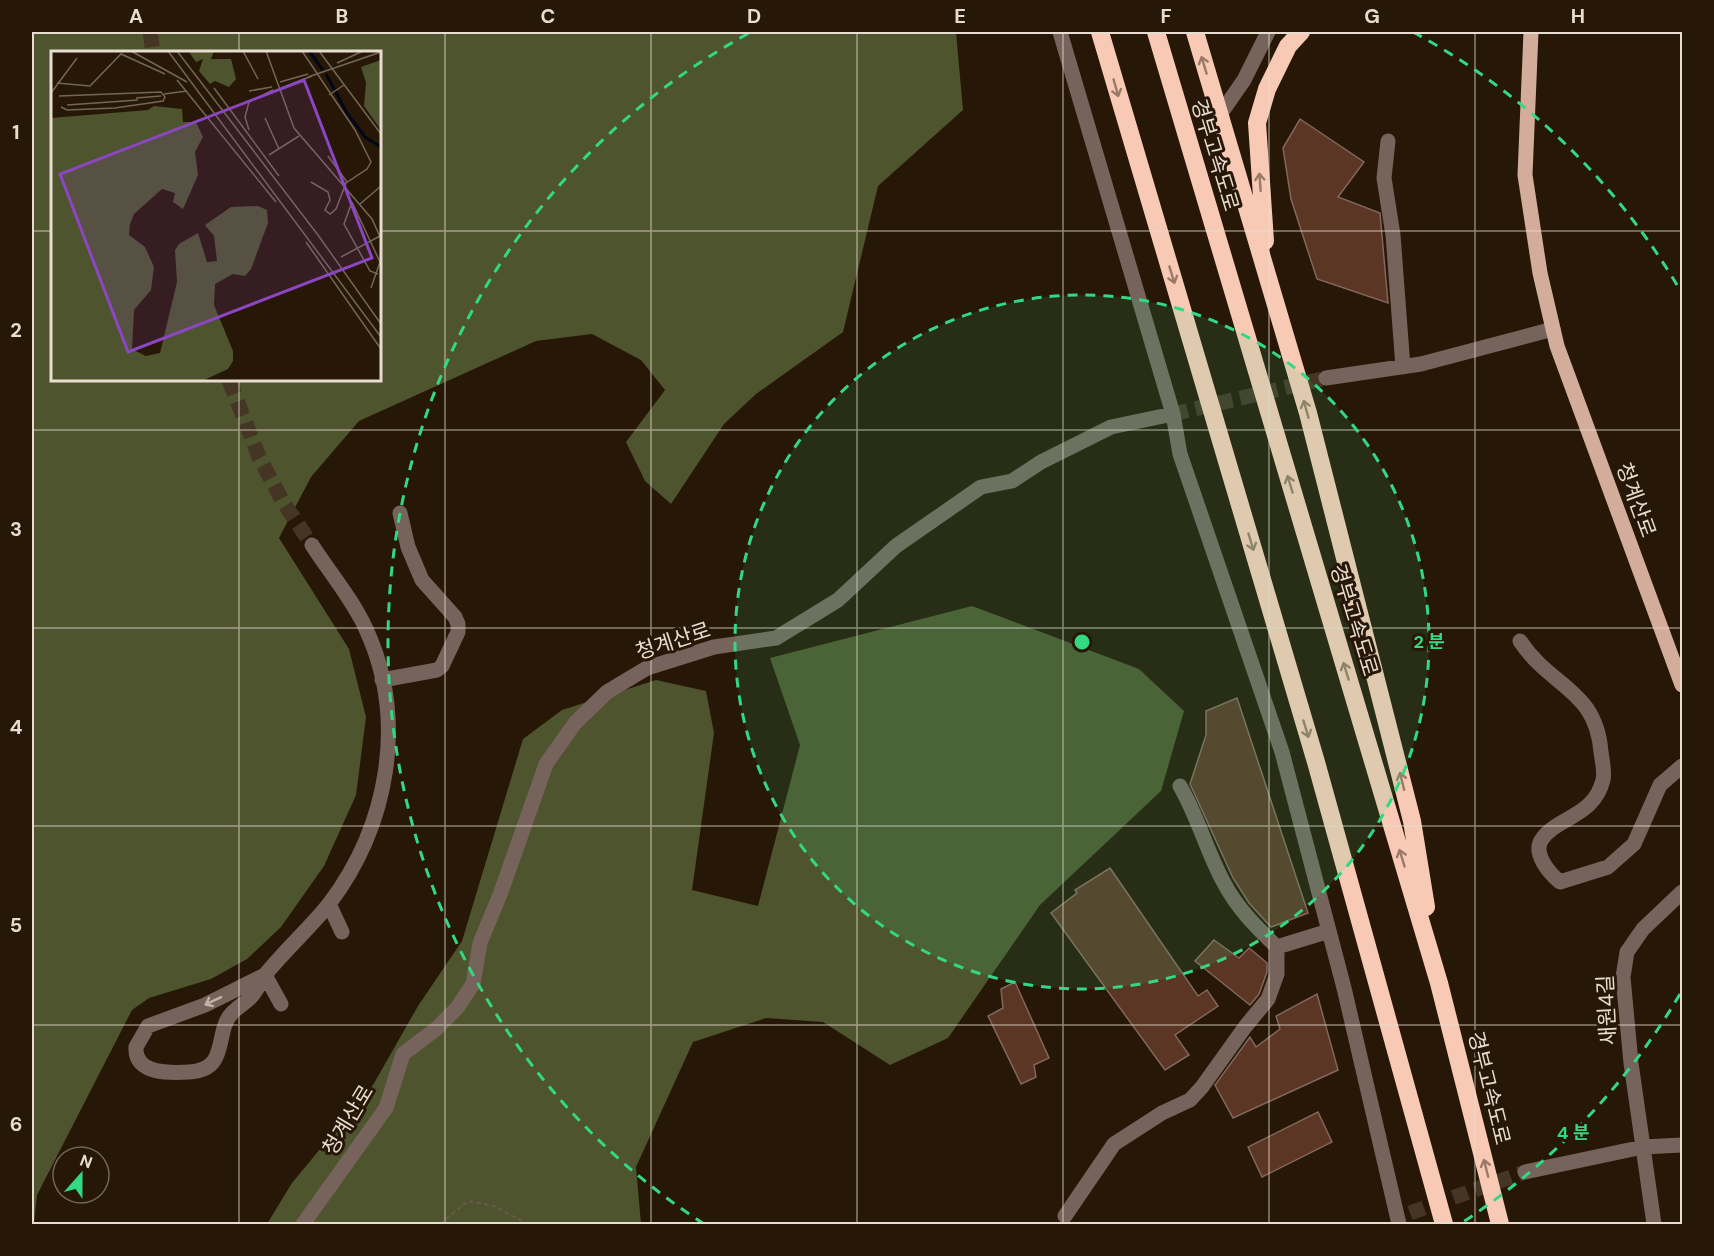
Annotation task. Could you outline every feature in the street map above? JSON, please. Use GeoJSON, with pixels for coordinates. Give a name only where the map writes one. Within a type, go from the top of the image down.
{"type":"FeatureCollection","features":[{"type":"Feature","properties":{"kind":"highway"},"geometry":{"type":"LineString","coordinates":[[1100,32],[1316,762],[1444,1224]]}},
{"type":"Feature","properties":{"kind":"highway","name":"경부고속도로"},"geometry":{"type":"LineString","coordinates":[[1156,32],[1439,983],[1500,1224]]}},
{"type":"Feature","properties":{"kind":"highway"},"geometry":{"type":"LineString","coordinates":[[1195,32],[1293,363]]}},
{"type":"Feature","properties":{"kind":"highway"},"geometry":{"type":"LineString","coordinates":[[1301,32],[1288,46],[1267,88],[1257,123],[1263,233],[1293,363],[1412,821],[1439,983]]}},
{"type":"Feature","properties":{"kind":"main road","name":"청계산로"},"geometry":{"type":"LineString","coordinates":[[1531,32],[1525,175],[1540,273],[1553,329],[1557,346],[1683,685]]}},
{"type":"Feature","properties":{"kind":"street"},"geometry":{"type":"LineString","coordinates":[[1060,32],[1173,414],[1180,454],[1282,752],[1329,931],[1400,1221]]}},
{"type":"Feature","properties":{"kind":"street"},"geometry":{"type":"LineString","coordinates":[[1219,116],[1244,80],[1268,32]]}},
{"type":"Feature","properties":{"kind":"street"},"geometry":{"type":"LineString","coordinates":[[1388,141],[1384,178],[1393,235],[1403,367]]}},
{"type":"Feature","properties":{"kind":"street"},"geometry":{"type":"LineString","coordinates":[[1326,378],[1403,367],[1553,329]]}},
{"type":"Feature","properties":{"kind":"street","name":"청계산로"},"geometry":{"type":"LineString","coordinates":[[303,1224],[386,1108],[403,1054],[436,1029],[457,1008],[473,984],[480,943],[501,892],[546,764],[575,723],[599,700],[647,668],[714,647],[776,638],[838,600],[896,546],[981,487],[1012,481],[1041,462],[1112,427],[1173,414]]}},
{"type":"Feature","properties":{"kind":"street"},"geometry":{"type":"LineString","coordinates":[[382,680],[437,670],[446,662],[458,632],[455,618],[422,580],[408,547],[400,513]]}},
{"type":"Feature","properties":{"kind":"street"},"geometry":{"type":"LineString","coordinates":[[265,975],[205,1005],[148,1026],[136,1047],[138,1061],[146,1067],[174,1073],[204,1069],[219,1055],[225,1023],[229,1016],[251,998],[265,975],[329,904],[367,840],[385,784],[388,717],[382,680],[366,629],[312,545]]}},
{"type":"Feature","properties":{"kind":"street"},"geometry":{"type":"LineString","coordinates":[[1520,641],[1532,659],[1582,699],[1594,719],[1601,748],[1603,779],[1594,798],[1579,814],[1543,837],[1539,844],[1540,855],[1552,876],[1560,882],[1608,867],[1634,844],[1660,784],[1683,766]]}},
{"type":"Feature","properties":{"kind":"street"},"geometry":{"type":"LineString","coordinates":[[1065,1216],[1114,1144],[1162,1113],[1190,1100],[1202,1087],[1268,999],[1277,974],[1277,947],[1251,923],[1224,884],[1194,810],[1180,786]]}},
{"type":"Feature","properties":{"kind":"street","name":"새원4길"},"geometry":{"type":"LineString","coordinates":[[1654,1224],[1623,977],[1626,952],[1642,929],[1683,892]]}},
{"type":"Feature","properties":{"kind":"street"},"geometry":{"type":"LineString","coordinates":[[329,904],[342,932]]}},
{"type":"Feature","properties":{"kind":"street"},"geometry":{"type":"LineString","coordinates":[[1277,947],[1329,931]]}},
{"type":"Feature","properties":{"kind":"street"},"geometry":{"type":"LineString","coordinates":[[265,975],[281,1004]]}},
{"type":"Feature","properties":{"kind":"street"},"geometry":{"type":"LineString","coordinates":[[1525,1172],[1643,1147],[1683,1145]]}},
{"type":"Feature","properties":{"kind":"path"},"geometry":{"type":"LineString","coordinates":[[440,1224],[468,1201],[494,1206],[527,1224]]}},
{"type":"Feature","properties":{"kind":"green space"},"geometry":{"type":"Polygon","coordinates":[[[32,32],[956,32],[963,110],[878,186],[843,332],[756,394],[724,424],[671,504],[645,481],[626,442],[665,390],[641,360],[592,334],[536,341],[359,421],[311,477],[279,538],[349,649],[366,717],[356,795],[324,866],[281,927],[247,959],[211,979],[149,998],[132,1010],[63,1145],[51,1145],[51,1168],[37,1195],[34,1224],[32,1224],[32,32]]]}},
{"type":"Feature","properties":{"kind":"green space"},"geometry":{"type":"Polygon","coordinates":[[[972,606],[1139,669],[1184,711],[1161,791],[1040,905],[948,1038],[890,1065],[823,1022],[766,1018],[693,1042],[636,1167],[641,1224],[267,1224],[292,1183],[373,1085],[418,1006],[462,941],[523,739],[562,710],[656,680],[706,691],[714,733],[692,890],[758,906],[800,745],[770,658],[972,606]]]}},
{"type":"Feature","properties":{"kind":"building"},"geometry":{"type":"Polygon","coordinates":[[[1300,119],[1364,162],[1338,197],[1380,213],[1388,303],[1317,279],[1291,199],[1283,148],[1300,119]]]}},
{"type":"Feature","properties":{"kind":"building"},"geometry":{"type":"Polygon","coordinates":[[[1237,698],[1308,913],[1271,927],[1249,903],[1233,878],[1190,784],[1206,735],[1206,711],[1237,698]]]}},
{"type":"Feature","properties":{"kind":"building"},"geometry":{"type":"Polygon","coordinates":[[[1110,868],[1198,996],[1207,990],[1218,1006],[1175,1035],[1189,1055],[1165,1070],[1051,913],[1077,893],[1075,890],[1110,868]]]}},
{"type":"Feature","properties":{"kind":"building"},"geometry":{"type":"Polygon","coordinates":[[[1214,940],[1239,958],[1249,948],[1267,963],[1267,972],[1259,994],[1250,1005],[1195,961],[1214,940]]]}},
{"type":"Feature","properties":{"kind":"building"},"geometry":{"type":"Polygon","coordinates":[[[1015,982],[1049,1058],[1034,1065],[1036,1077],[1021,1084],[988,1016],[1003,1008],[1001,989],[1015,982]]]}},
{"type":"Feature","properties":{"kind":"building"},"geometry":{"type":"Polygon","coordinates":[[[1317,994],[1338,1070],[1233,1118],[1215,1085],[1250,1037],[1256,1047],[1280,1029],[1276,1016],[1317,994]]]}},
{"type":"Feature","properties":{"kind":"building"},"geometry":{"type":"Polygon","coordinates":[[[1318,1112],[1332,1142],[1262,1177],[1248,1147],[1318,1112]]]}},
{"type":"Feature","properties":{"kind":"tunnel"},"geometry":{"type":"LineString","coordinates":[[150,32],[153,51]]}},
{"type":"Feature","properties":{"kind":"tunnel"},"geometry":{"type":"LineString","coordinates":[[1173,414],[1326,378]]}},
{"type":"Feature","properties":{"kind":"tunnel"},"geometry":{"type":"LineString","coordinates":[[229,381],[259,457],[283,502],[312,545]]}},
{"type":"Feature","properties":{"kind":"tunnel"},"geometry":{"type":"LineString","coordinates":[[1410,1213],[1525,1172]]}}]}
